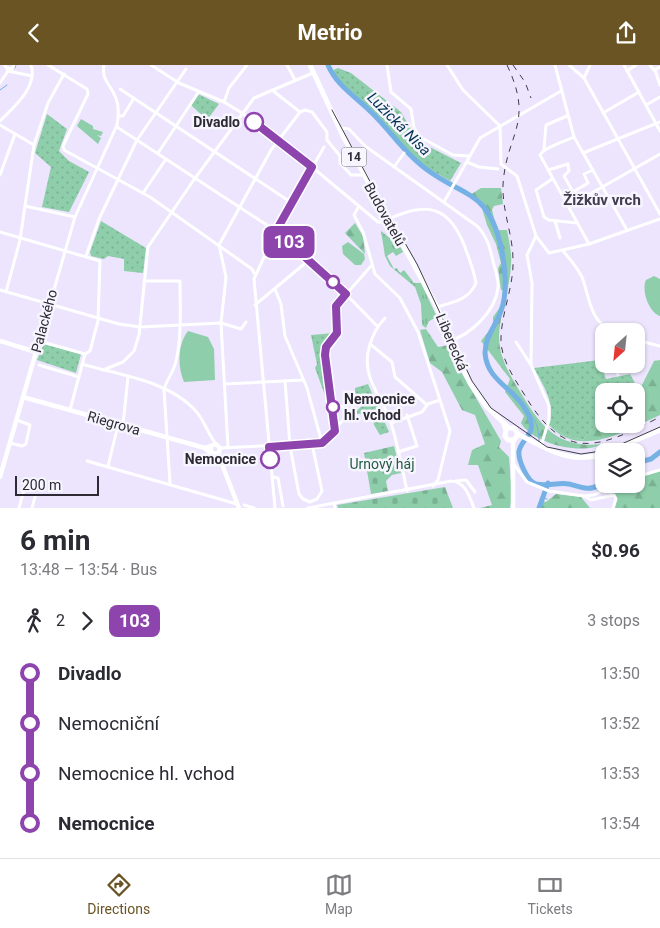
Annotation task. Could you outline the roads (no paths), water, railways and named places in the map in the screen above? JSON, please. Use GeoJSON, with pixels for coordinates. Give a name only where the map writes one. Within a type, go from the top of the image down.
{"type":"FeatureCollection","features":[{"type":"Feature","properties":{"kind":"main road","name":"Budovatelů"},"geometry":{"type":"LineString","coordinates":[[310,65],[339,128],[408,256]]}},
{"type":"Feature","properties":{"kind":"main road","name":"Liberecká"},"geometry":{"type":"LineString","coordinates":[[408,256],[437,307],[450,341],[476,394],[508,429],[515,429],[517,439]]}},
{"type":"Feature","properties":{"kind":"main road","name":"Liberecká"},"geometry":{"type":"LineString","coordinates":[[508,429],[506,437],[531,440],[558,455],[574,458],[595,455]]}},
{"type":"Feature","properties":{"kind":"main road"},"geometry":{"type":"LineString","coordinates":[[629,443],[660,430]]}},
{"type":"Feature","properties":{"kind":"street"},"geometry":{"type":"LineString","coordinates":[[7,65],[10,69],[14,65]]}},
{"type":"Feature","properties":{"kind":"street"},"geometry":{"type":"LineString","coordinates":[[0,83],[8,71],[7,65]]}},
{"type":"Feature","properties":{"kind":"street"},"geometry":{"type":"LineString","coordinates":[[0,121],[15,107],[30,85],[32,76],[31,65]]}},
{"type":"Feature","properties":{"kind":"street"},"geometry":{"type":"LineString","coordinates":[[48,65],[87,89],[88,93],[63,148],[67,153],[143,193],[252,269],[254,274],[255,305],[275,508]]}},
{"type":"Feature","properties":{"kind":"street"},"geometry":{"type":"LineString","coordinates":[[151,65],[177,82],[224,102],[242,113],[312,167],[378,222],[413,210],[423,209],[449,217],[462,237],[475,275],[474,287],[463,299],[437,307]]}},
{"type":"Feature","properties":{"kind":"street"},"geometry":{"type":"LineString","coordinates":[[224,102],[228,91],[247,65]]}},
{"type":"Feature","properties":{"kind":"street"},"geometry":{"type":"LineString","coordinates":[[287,65],[295,80]]}},
{"type":"Feature","properties":{"kind":"street"},"geometry":{"type":"LineString","coordinates":[[387,65],[391,92],[411,109],[414,128],[420,137],[453,155],[470,156]]}},
{"type":"Feature","properties":{"kind":"street"},"geometry":{"type":"LineString","coordinates":[[446,65],[459,86],[500,126],[500,162],[504,168],[517,176],[536,236],[549,253],[589,244],[660,219]]}},
{"type":"Feature","properties":{"kind":"street"},"geometry":{"type":"LineString","coordinates":[[555,65],[574,137],[627,230]]}},
{"type":"Feature","properties":{"kind":"street"},"geometry":{"type":"LineString","coordinates":[[569,65],[584,78],[660,214]]}},
{"type":"Feature","properties":{"kind":"street"},"geometry":{"type":"LineString","coordinates":[[584,78],[590,65]]}},
{"type":"Feature","properties":{"kind":"street"},"geometry":{"type":"LineString","coordinates":[[624,65],[660,131]]}},
{"type":"Feature","properties":{"kind":"street"},"geometry":{"type":"LineString","coordinates":[[628,71],[636,65]]}},
{"type":"Feature","properties":{"kind":"street"},"geometry":{"type":"LineString","coordinates":[[650,65],[655,70],[660,85]]}},
{"type":"Feature","properties":{"kind":"street"},"geometry":{"type":"LineString","coordinates":[[102,66],[103,76],[115,96],[118,116],[117,126]]}},
{"type":"Feature","properties":{"kind":"street"},"geometry":{"type":"LineString","coordinates":[[655,70],[660,67]]}},
{"type":"Feature","properties":{"kind":"street"},"geometry":{"type":"LineString","coordinates":[[86,256],[117,179],[137,139],[186,69]]}},
{"type":"Feature","properties":{"kind":"street"},"geometry":{"type":"LineString","coordinates":[[8,71],[32,76]]}},
{"type":"Feature","properties":{"kind":"street"},"geometry":{"type":"LineString","coordinates":[[103,370],[123,362],[130,356],[136,345],[140,327],[148,247],[215,151],[256,96],[313,73]]}},
{"type":"Feature","properties":{"kind":"street"},"geometry":{"type":"LineString","coordinates":[[6,291],[21,238],[34,145],[48,103],[64,74]]}},
{"type":"Feature","properties":{"kind":"street"},"geometry":{"type":"LineString","coordinates":[[120,89],[292,203]]}},
{"type":"Feature","properties":{"kind":"street"},"geometry":{"type":"LineString","coordinates":[[272,90],[300,113]]}},
{"type":"Feature","properties":{"kind":"street"},"geometry":{"type":"LineString","coordinates":[[444,202],[480,138],[561,91]]}},
{"type":"Feature","properties":{"kind":"street"},"geometry":{"type":"LineString","coordinates":[[603,113],[639,92]]}},
{"type":"Feature","properties":{"kind":"street"},"geometry":{"type":"LineString","coordinates":[[158,153],[198,93]]}},
{"type":"Feature","properties":{"kind":"street"},"geometry":{"type":"LineString","coordinates":[[646,105],[660,97]]}},
{"type":"Feature","properties":{"kind":"street"},"geometry":{"type":"LineString","coordinates":[[117,126],[134,98]]}},
{"type":"Feature","properties":{"kind":"street"},"geometry":{"type":"LineString","coordinates":[[216,450],[225,384],[221,323],[226,277],[219,245],[238,206],[278,140],[300,113],[305,110],[312,112],[327,132],[328,140],[340,156],[340,163],[351,175],[364,175]]}},
{"type":"Feature","properties":{"kind":"street"},"geometry":{"type":"LineString","coordinates":[[118,116],[124,116]]}},
{"type":"Feature","properties":{"kind":"street"},"geometry":{"type":"LineString","coordinates":[[568,116],[547,123],[540,155],[589,244]]}},
{"type":"Feature","properties":{"kind":"street"},"geometry":{"type":"LineString","coordinates":[[583,153],[660,122]]}},
{"type":"Feature","properties":{"kind":"street"},"geometry":{"type":"LineString","coordinates":[[0,125],[34,145]]}},
{"type":"Feature","properties":{"kind":"street"},"geometry":{"type":"LineString","coordinates":[[117,126],[276,231],[310,260],[377,326]]}},
{"type":"Feature","properties":{"kind":"street","name":"Palackého"},"geometry":{"type":"LineString","coordinates":[[0,477],[75,217],[117,126]]}},
{"type":"Feature","properties":{"kind":"street"},"geometry":{"type":"LineString","coordinates":[[339,128],[349,129],[365,146],[484,233],[490,248],[498,285],[492,303],[472,330],[463,337],[450,341]]}},
{"type":"Feature","properties":{"kind":"street"},"geometry":{"type":"LineString","coordinates":[[0,175],[15,134]]}},
{"type":"Feature","properties":{"kind":"street"},"geometry":{"type":"LineString","coordinates":[[542,150],[559,145],[574,137]]}},
{"type":"Feature","properties":{"kind":"street"},"geometry":{"type":"LineString","coordinates":[[254,274],[324,147]]}},
{"type":"Feature","properties":{"kind":"street"},"geometry":{"type":"LineString","coordinates":[[394,167],[404,153]]}},
{"type":"Feature","properties":{"kind":"street"},"geometry":{"type":"LineString","coordinates":[[569,206],[660,154]]}},
{"type":"Feature","properties":{"kind":"street"},"geometry":{"type":"LineString","coordinates":[[143,193],[166,159]]}},
{"type":"Feature","properties":{"kind":"street"},"geometry":{"type":"LineString","coordinates":[[466,162],[479,167],[498,169]]}},
{"type":"Feature","properties":{"kind":"street"},"geometry":{"type":"LineString","coordinates":[[548,170],[568,164],[569,171],[564,177],[572,191],[588,183],[584,175],[592,169]]}},
{"type":"Feature","properties":{"kind":"street"},"geometry":{"type":"LineString","coordinates":[[552,179],[537,188],[536,192],[544,217],[555,221],[578,223]]}},
{"type":"Feature","properties":{"kind":"street"},"geometry":{"type":"LineString","coordinates":[[25,206],[75,217]]}},
{"type":"Feature","properties":{"kind":"street"},"geometry":{"type":"LineString","coordinates":[[359,206],[354,215],[364,232],[371,266],[378,278],[397,294],[416,327],[450,431],[438,480],[433,486]]}},
{"type":"Feature","properties":{"kind":"street"},"geometry":{"type":"LineString","coordinates":[[555,221],[560,238]]}},
{"type":"Feature","properties":{"kind":"street"},"geometry":{"type":"LineString","coordinates":[[0,232],[101,262],[98,318],[90,351],[85,354],[70,410]]}},
{"type":"Feature","properties":{"kind":"street"},"geometry":{"type":"LineString","coordinates":[[531,365],[533,290],[527,255],[536,236]]}},
{"type":"Feature","properties":{"kind":"street"},"geometry":{"type":"LineString","coordinates":[[563,251],[573,262],[582,277],[593,314],[599,323]]}},
{"type":"Feature","properties":{"kind":"street"},"geometry":{"type":"LineString","coordinates":[[255,305],[310,260]]}},
{"type":"Feature","properties":{"kind":"street"},"geometry":{"type":"LineString","coordinates":[[335,431],[325,355],[326,347],[337,333],[337,309],[339,304],[371,266]]}},
{"type":"Feature","properties":{"kind":"street"},"geometry":{"type":"LineString","coordinates":[[144,281],[180,281],[177,358],[173,374],[164,388],[170,483]]}},
{"type":"Feature","properties":{"kind":"street"},"geometry":{"type":"LineString","coordinates":[[275,289],[281,304],[285,336],[303,380],[322,443],[343,422],[347,414],[345,409],[340,406],[327,411]]}},
{"type":"Feature","properties":{"kind":"street"},"geometry":{"type":"LineString","coordinates":[[0,290],[98,318],[140,327],[221,323],[241,329],[246,322]]}},
{"type":"Feature","properties":{"kind":"street"},"geometry":{"type":"LineString","coordinates":[[337,309],[342,299]]}},
{"type":"Feature","properties":{"kind":"street"},"geometry":{"type":"LineString","coordinates":[[385,318],[377,326],[370,344],[366,361],[367,373],[391,423],[407,491]]}},
{"type":"Feature","properties":{"kind":"street"},"geometry":{"type":"LineString","coordinates":[[0,341],[36,352]]}},
{"type":"Feature","properties":{"kind":"street"},"geometry":{"type":"LineString","coordinates":[[39,341],[85,354]]}},
{"type":"Feature","properties":{"kind":"street"},"geometry":{"type":"LineString","coordinates":[[516,342],[531,365],[549,406],[549,420],[541,447]]}},
{"type":"Feature","properties":{"kind":"street"},"geometry":{"type":"LineString","coordinates":[[645,342],[660,346]]}},
{"type":"Feature","properties":{"kind":"street"},"geometry":{"type":"LineString","coordinates":[[370,344],[392,362],[395,377],[427,405]]}},
{"type":"Feature","properties":{"kind":"street"},"geometry":{"type":"LineString","coordinates":[[82,364],[164,388],[182,398],[194,408],[206,424],[238,506]]}},
{"type":"Feature","properties":{"kind":"street"},"geometry":{"type":"LineString","coordinates":[[39,365],[79,377]]}},
{"type":"Feature","properties":{"kind":"street"},"geometry":{"type":"LineString","coordinates":[[108,466],[121,425],[128,377]]}},
{"type":"Feature","properties":{"kind":"street"},"geometry":{"type":"LineString","coordinates":[[225,384],[303,380]]}},
{"type":"Feature","properties":{"kind":"street"},"geometry":{"type":"LineString","coordinates":[[285,381],[290,446],[302,499],[310,502],[317,499],[322,491],[312,444]]}},
{"type":"Feature","properties":{"kind":"street","name":"Riegrova"},"geometry":{"type":"LineString","coordinates":[[23,397],[166,438],[216,450],[322,443]]}},
{"type":"Feature","properties":{"kind":"street"},"geometry":{"type":"LineString","coordinates":[[391,423],[407,415],[422,412],[427,405],[440,400]]}},
{"type":"Feature","properties":{"kind":"street"},"geometry":{"type":"LineString","coordinates":[[398,452],[417,446],[407,415]]}},
{"type":"Feature","properties":{"kind":"street"},"geometry":{"type":"LineString","coordinates":[[10,443],[25,445],[31,426],[16,420]]}},
{"type":"Feature","properties":{"kind":"street"},"geometry":{"type":"LineString","coordinates":[[329,437],[330,431]]}},
{"type":"Feature","properties":{"kind":"street"},"geometry":{"type":"LineString","coordinates":[[513,508],[513,462],[517,439]]}},
{"type":"Feature","properties":{"kind":"street"},"geometry":{"type":"LineString","coordinates":[[87,461],[170,483],[238,506]]}},
{"type":"Feature","properties":{"kind":"street"},"geometry":{"type":"LineString","coordinates":[[513,462],[526,482],[547,491],[584,496],[598,493]]}},
{"type":"Feature","properties":{"kind":"street"},"geometry":{"type":"LineString","coordinates":[[645,475],[660,471]]}},
{"type":"Feature","properties":{"kind":"street"},"geometry":{"type":"LineString","coordinates":[[272,477],[278,478],[283,506]]}},
{"type":"Feature","properties":{"kind":"street"},"geometry":{"type":"LineString","coordinates":[[308,508],[455,481],[466,480],[475,492]]}},
{"type":"Feature","properties":{"kind":"street"},"geometry":{"type":"LineString","coordinates":[[455,481],[466,488],[474,508]]}},
{"type":"Feature","properties":{"kind":"street"},"geometry":{"type":"LineString","coordinates":[[19,508],[26,483]]}},
{"type":"Feature","properties":{"kind":"street"},"geometry":{"type":"LineString","coordinates":[[584,496],[590,500],[613,495],[616,499],[613,508]]}},
{"type":"Feature","properties":{"kind":"street"},"geometry":{"type":"LineString","coordinates":[[32,508],[35,497]]}},
{"type":"Feature","properties":{"kind":"street"},"geometry":{"type":"LineString","coordinates":[[334,503],[335,508]]}},
{"type":"Feature","properties":{"kind":"street"},"geometry":{"type":"LineString","coordinates":[[244,505],[254,508]]}},
{"type":"Feature","properties":{"kind":"waterway","name":"Lužická Nisa"},"geometry":{"type":"LineString","coordinates":[[328,65],[341,85],[378,119],[418,163],[473,198],[482,205],[489,215],[496,228],[501,247],[505,270],[505,296],[501,311],[485,347],[485,353],[491,371],[521,402],[530,418],[531,430],[519,451],[520,460],[526,475],[536,484],[569,484],[584,488],[595,487]]}},
{"type":"Feature","properties":{"kind":"waterway"},"geometry":{"type":"LineString","coordinates":[[0,90],[7,85]]}},
{"type":"Feature","properties":{"kind":"waterway"},"geometry":{"type":"LineString","coordinates":[[522,405],[535,421],[539,442]]}},
{"type":"Feature","properties":{"kind":"waterway","name":"Lužická Nisa"},"geometry":{"type":"LineString","coordinates":[[645,461],[651,459],[660,452]]}},
{"type":"Feature","properties":{"kind":"waterway"},"geometry":{"type":"LineString","coordinates":[[539,508],[548,483]]}},
{"type":"Feature","properties":{"kind":"waterway"},"geometry":{"type":"LineString","coordinates":[[542,498],[547,499]]}},
{"type":"Feature","properties":{"kind":"tram line"},"geometry":{"type":"LineString","coordinates":[[332,110],[417,264],[472,381],[491,408],[547,447],[581,454],[608,450],[660,427]]}},
{"type":"Feature","properties":{"kind":"railway"},"geometry":{"type":"LineString","coordinates":[[507,65],[519,101],[517,128],[505,167],[503,185],[504,204],[513,251],[513,270],[501,333],[502,350],[507,363],[516,382],[539,416],[554,431],[568,440],[584,443],[600,442],[618,437],[660,417]]}},
{"type":"Feature","properties":{"kind":"railway"},"geometry":{"type":"LineString","coordinates":[[513,65],[525,82],[531,98]]}},
{"type":"Feature","properties":{"kind":"place","name":"Divadlo"},"geometry":{"type":"Point","coordinates":[254,122]}},
{"type":"Feature","properties":{"kind":"place","name":"Nemocnice hl. vchod"},"geometry":{"type":"Point","coordinates":[333,407]}},
{"type":"Feature","properties":{"kind":"place","name":"Nemocnice"},"geometry":{"type":"Point","coordinates":[270,459]}},
{"type":"Feature","properties":{"kind":"district","name":"Žižkův vrch"},"geometry":{"type":"Point","coordinates":[602,200]}},
{"type":"Feature","properties":{"kind":"park label","name":"Urnový háj"},"geometry":{"type":"Point","coordinates":[382,464]}}]}
